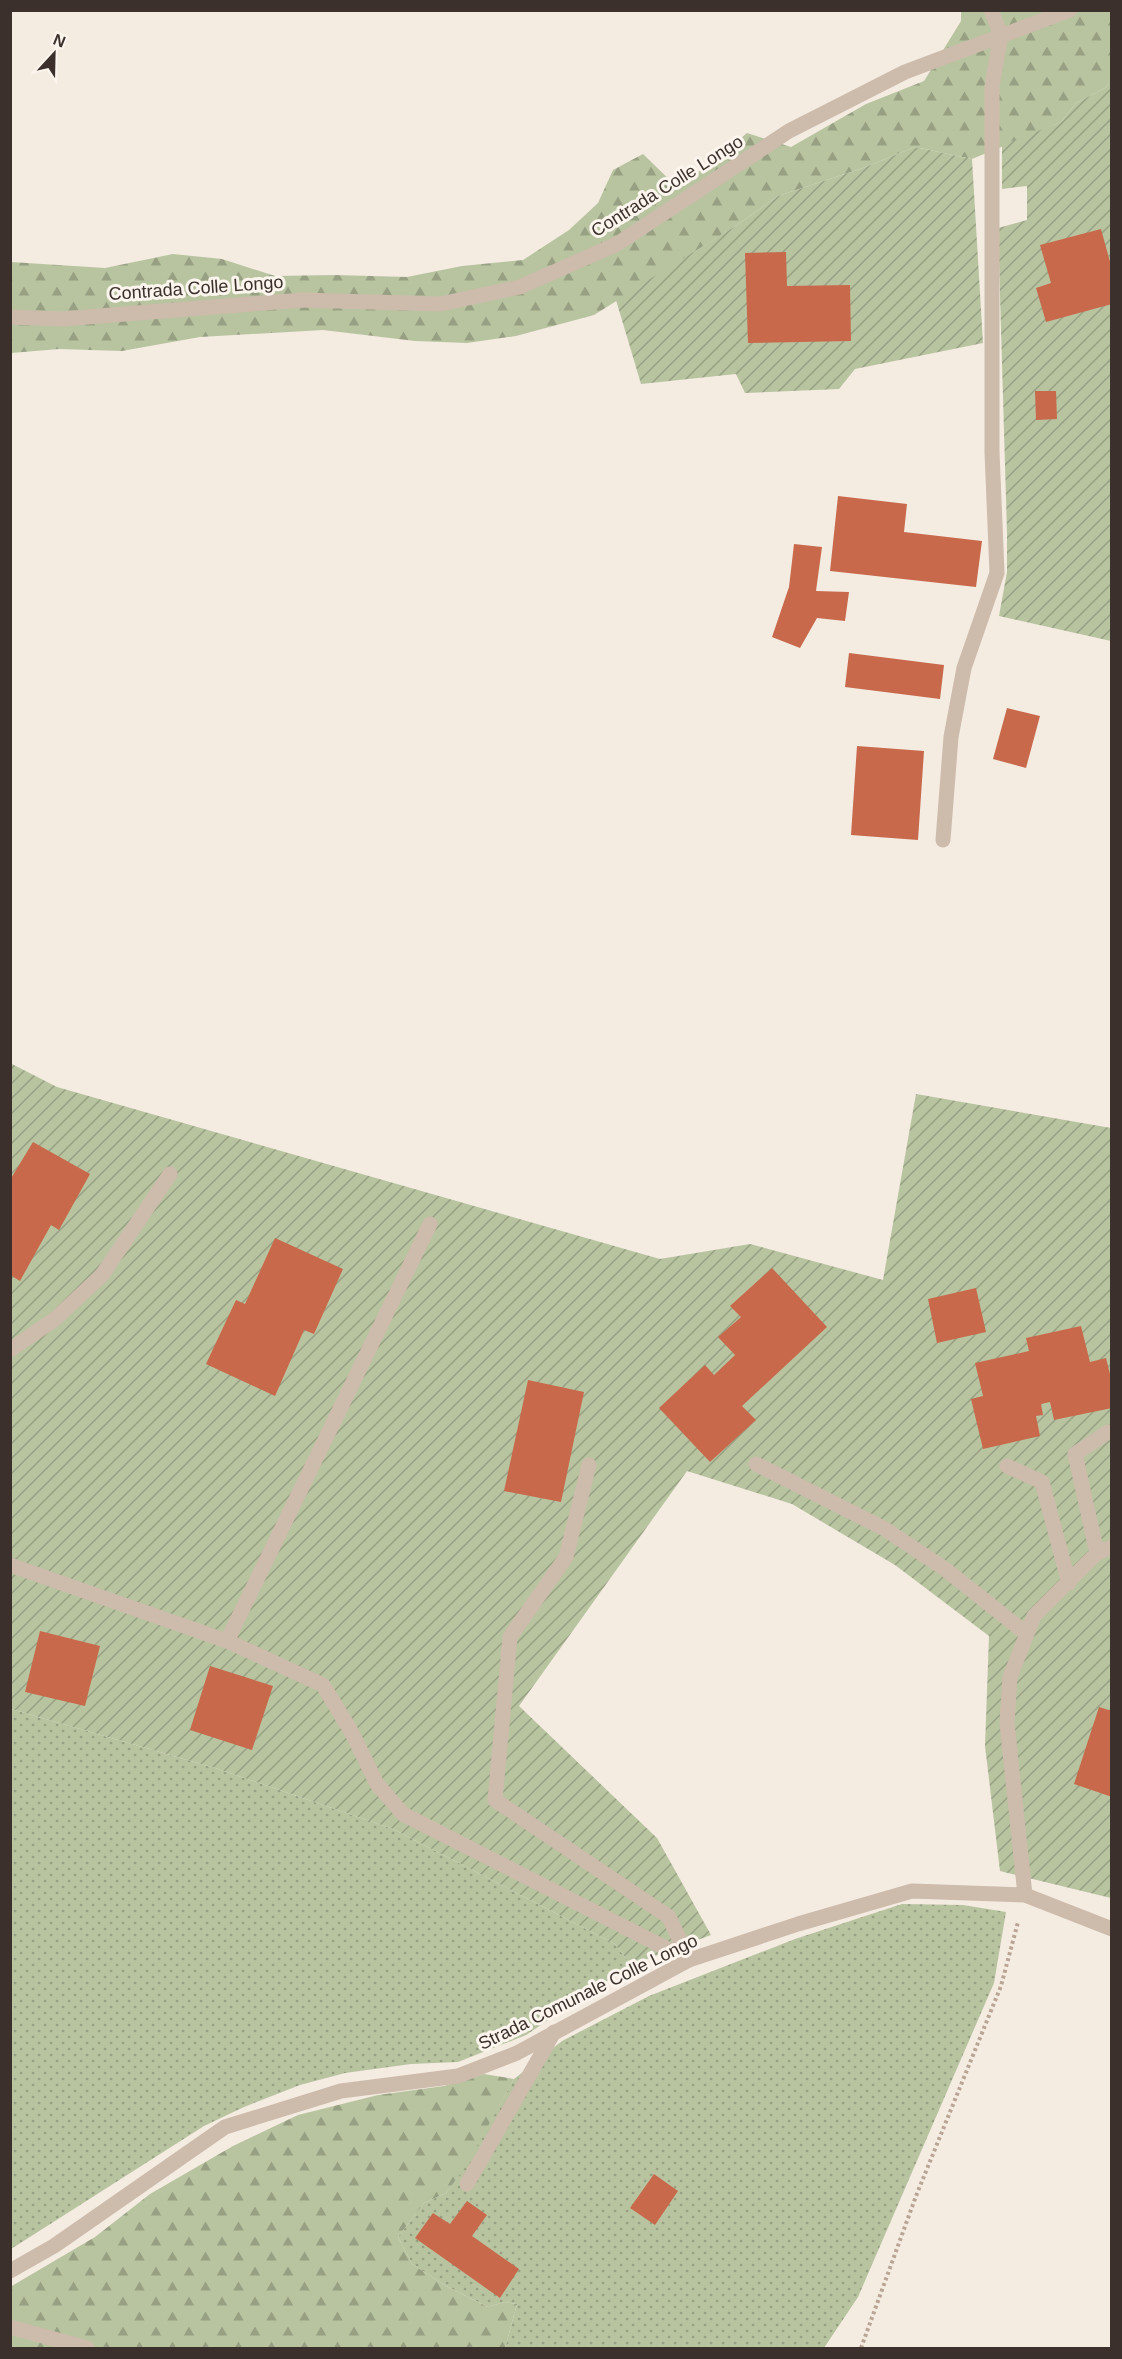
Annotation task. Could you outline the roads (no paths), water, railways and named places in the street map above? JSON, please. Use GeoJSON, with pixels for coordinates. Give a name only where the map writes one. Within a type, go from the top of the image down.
{"type":"FeatureCollection","features":[{"type":"Feature","properties":{"kind":"street"},"geometry":{"type":"LineString","coordinates":[[943,840],[951,737],[964,668],[997,573],[992,452],[992,86],[1001,35],[991,10]]}},
{"type":"Feature","properties":{"kind":"street","name":"Contrada Colle Longo"},"geometry":{"type":"LineString","coordinates":[[10,317],[62,319],[302,300],[440,304],[520,287],[617,244],[789,131],[904,72],[1070,10]]}},
{"type":"Feature","properties":{"kind":"street"},"geometry":{"type":"LineString","coordinates":[[10,1350],[55,1319],[102,1275],[170,1174]]}},
{"type":"Feature","properties":{"kind":"street"},"geometry":{"type":"LineString","coordinates":[[227,1641],[430,1224]]}},
{"type":"Feature","properties":{"kind":"street"},"geometry":{"type":"LineString","coordinates":[[1025,1895],[1007,1723],[1010,1677],[1034,1616],[1104,1550],[1075,1454],[1108,1432]]}},
{"type":"Feature","properties":{"kind":"street"},"geometry":{"type":"LineString","coordinates":[[756,1464],[885,1529],[945,1569],[1027,1634]]}},
{"type":"Feature","properties":{"kind":"street"},"geometry":{"type":"LineString","coordinates":[[589,1465],[566,1557],[510,1637],[495,1800],[669,1917],[688,1960]]}},
{"type":"Feature","properties":{"kind":"street"},"geometry":{"type":"LineString","coordinates":[[1007,1466],[1042,1482],[1069,1583]]}},
{"type":"Feature","properties":{"kind":"street"},"geometry":{"type":"LineString","coordinates":[[10,1565],[227,1641],[323,1685],[352,1733],[377,1784],[402,1814],[688,1960]]}},
{"type":"Feature","properties":{"kind":"street","name":"Strada Comunale Colle Longo"},"geometry":{"type":"LineString","coordinates":[[10,2271],[54,2246],[225,2127],[341,2091],[458,2076],[517,2053],[688,1960],[798,1924],[912,1891],[1025,1895],[1112,1929]]}},
{"type":"Feature","properties":{"kind":"street"},"geometry":{"type":"LineString","coordinates":[[467,2184],[554,2032]]}},
{"type":"Feature","properties":{"kind":"street"},"geometry":{"type":"LineString","coordinates":[[10,2327],[87,2349]]}}]}
